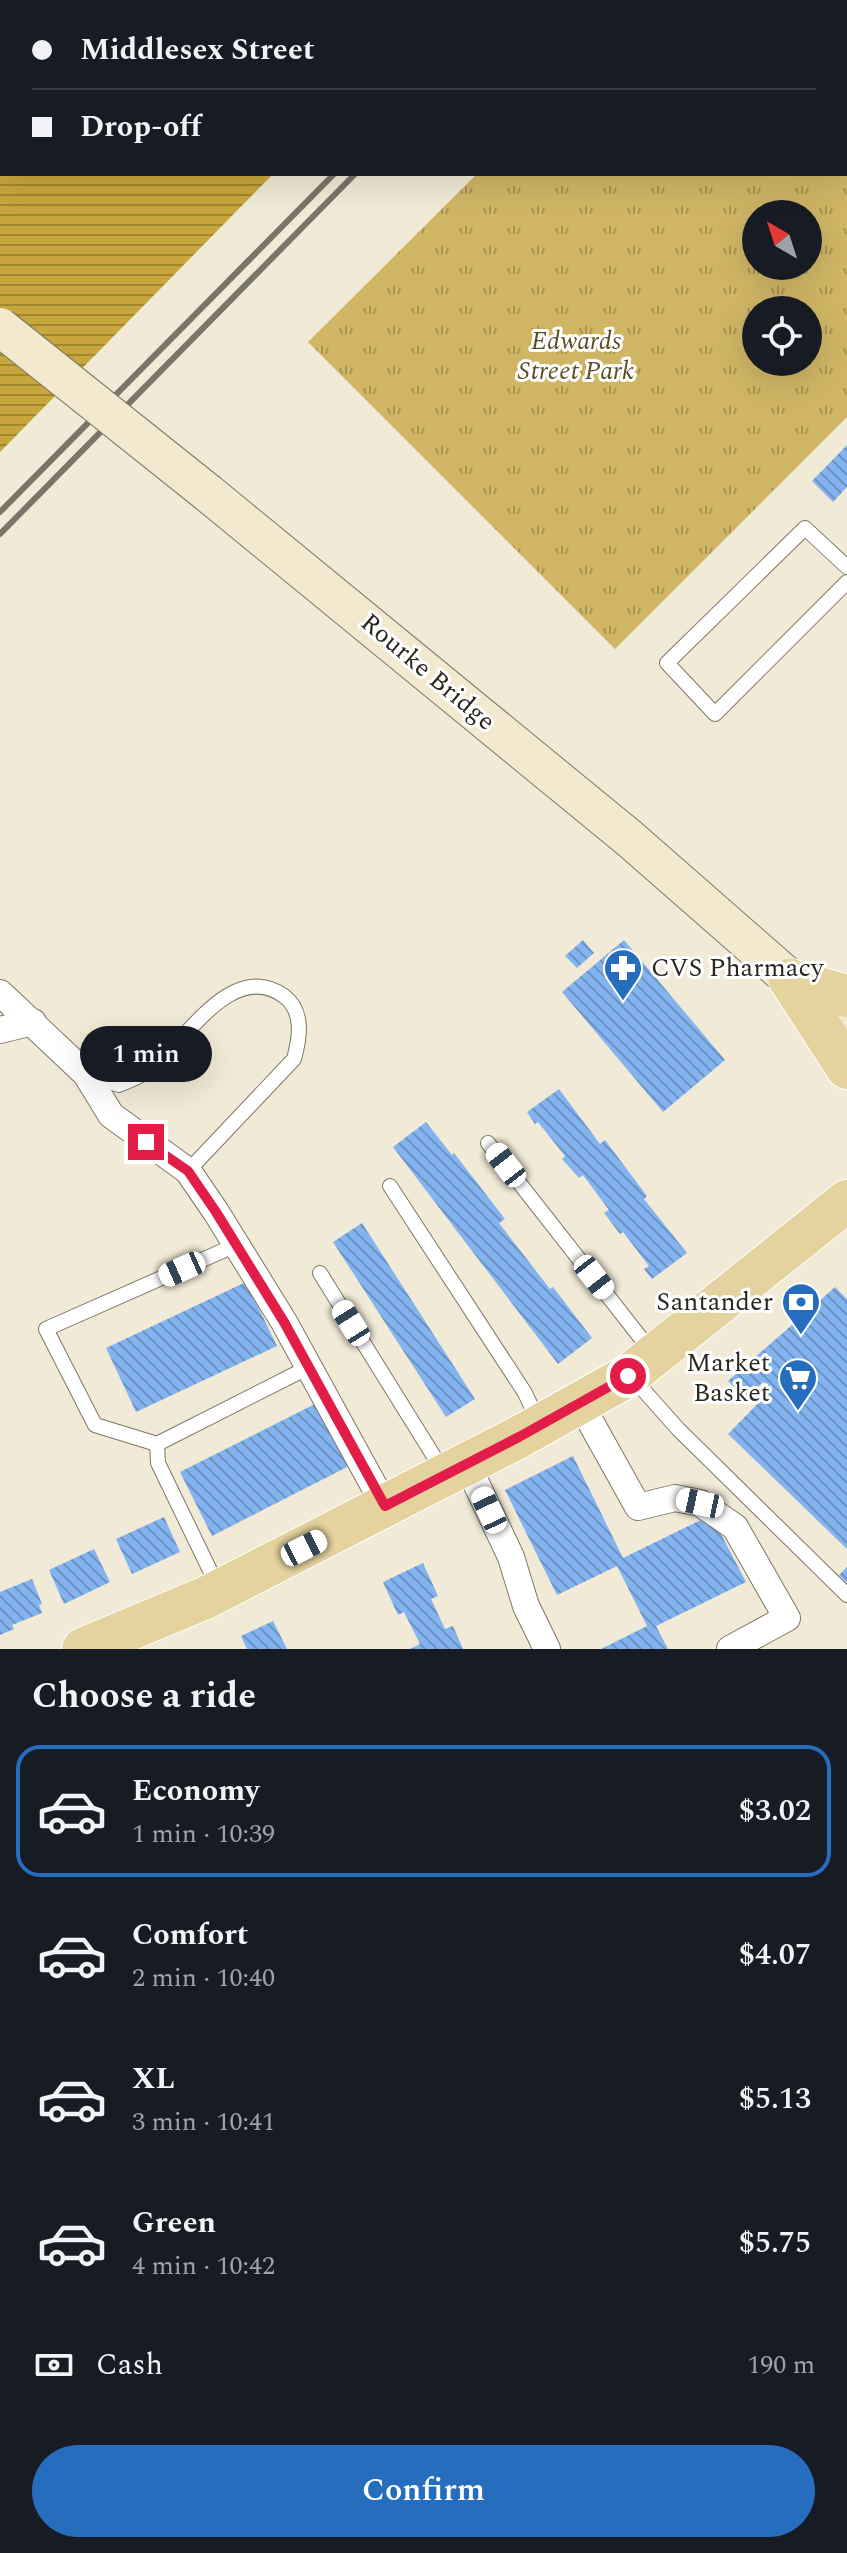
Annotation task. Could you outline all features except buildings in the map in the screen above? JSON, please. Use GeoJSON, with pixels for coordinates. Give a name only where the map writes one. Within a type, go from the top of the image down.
{"type":"FeatureCollection","features":[{"type":"Feature","properties":{"kind":"main road","name":"Rourke Bridge"},"geometry":{"type":"LineString","coordinates":[[0,327],[629,838],[847,1029]]}},
{"type":"Feature","properties":{"kind":"main road"},"geometry":{"type":"LineString","coordinates":[[790,980],[847,996]]}},
{"type":"Feature","properties":{"kind":"main road"},"geometry":{"type":"LineString","coordinates":[[790,980],[847,1068]]}},
{"type":"Feature","properties":{"kind":"main road"},"geometry":{"type":"LineString","coordinates":[[811,1230],[847,1175]]}},
{"type":"Feature","properties":{"kind":"main road"},"geometry":{"type":"LineString","coordinates":[[107,1644],[385,1506],[580,1403],[642,1365],[847,1201]]}},
{"type":"Feature","properties":{"kind":"street"},"geometry":{"type":"LineString","coordinates":[[0,993],[86,1074],[111,1115],[188,1171],[309,1367],[385,1506]]}},
{"type":"Feature","properties":{"kind":"street"},"geometry":{"type":"LineString","coordinates":[[0,1030],[33,1022]]}},
{"type":"Feature","properties":{"kind":"street"},"geometry":{"type":"LineString","coordinates":[[580,1403],[638,1507],[675,1498],[700,1503],[735,1527],[754,1557],[787,1618],[730,1649]]}},
{"type":"Feature","properties":{"kind":"street"},"geometry":{"type":"LineString","coordinates":[[456,1469],[511,1557],[526,1606],[547,1649]]}},
{"type":"Feature","properties":{"kind":"lane"},"geometry":{"type":"LineString","coordinates":[[847,567],[805,528],[667,663],[715,714],[847,582]]}},
{"type":"Feature","properties":{"kind":"lane"},"geometry":{"type":"LineString","coordinates":[[86,1074],[119,1085],[150,1071],[219,1001],[234,990],[253,985],[273,988],[289,1000],[299,1019],[299,1041],[294,1059],[188,1171]]}},
{"type":"Feature","properties":{"kind":"lane"},"geometry":{"type":"LineString","coordinates":[[488,1143],[642,1365],[678,1429],[847,1595]]}},
{"type":"Feature","properties":{"kind":"lane"},"geometry":{"type":"LineString","coordinates":[[390,1186],[525,1393],[540,1425]]}},
{"type":"Feature","properties":{"kind":"lane"},"geometry":{"type":"LineString","coordinates":[[236,1245],[46,1329],[95,1425],[157,1444],[309,1367]]}},
{"type":"Feature","properties":{"kind":"lane"},"geometry":{"type":"LineString","coordinates":[[320,1273],[456,1469]]}},
{"type":"Feature","properties":{"kind":"lane"},"geometry":{"type":"LineString","coordinates":[[157,1444],[158,1463],[220,1590]]}},
{"type":"Feature","properties":{"kind":"green space","name":"Edwards Street Park"},"geometry":{"type":"Polygon","coordinates":[[[475,176],[847,176],[847,417],[615,649],[308,342],[475,176]]]}},
{"type":"Feature","properties":{"kind":"shaded area"},"geometry":{"type":"Polygon","coordinates":[[[0,176],[271,176],[0,452],[0,176]]]}},
{"type":"Feature","properties":{"kind":"railway"},"geometry":{"type":"LineString","coordinates":[[0,512],[332,176]]}},
{"type":"Feature","properties":{"kind":"railway"},"geometry":{"type":"LineString","coordinates":[[0,534],[353,176]]}},
{"type":"Feature","properties":{"kind":"place","name":"CVS Pharmacy"},"geometry":{"type":"Point","coordinates":[623,1002]}},
{"type":"Feature","properties":{"kind":"place","name":"Santander"},"geometry":{"type":"Point","coordinates":[801,1336]}},
{"type":"Feature","properties":{"kind":"place","name":"Market Basket"},"geometry":{"type":"Point","coordinates":[798,1412]}},
{"type":"Feature","properties":{"kind":"route"},"geometry":{"type":"LineString","coordinates":[[146,1142],[188,1171],[216,1212],[284,1322],[385,1506],[628,1376]]}}]}
